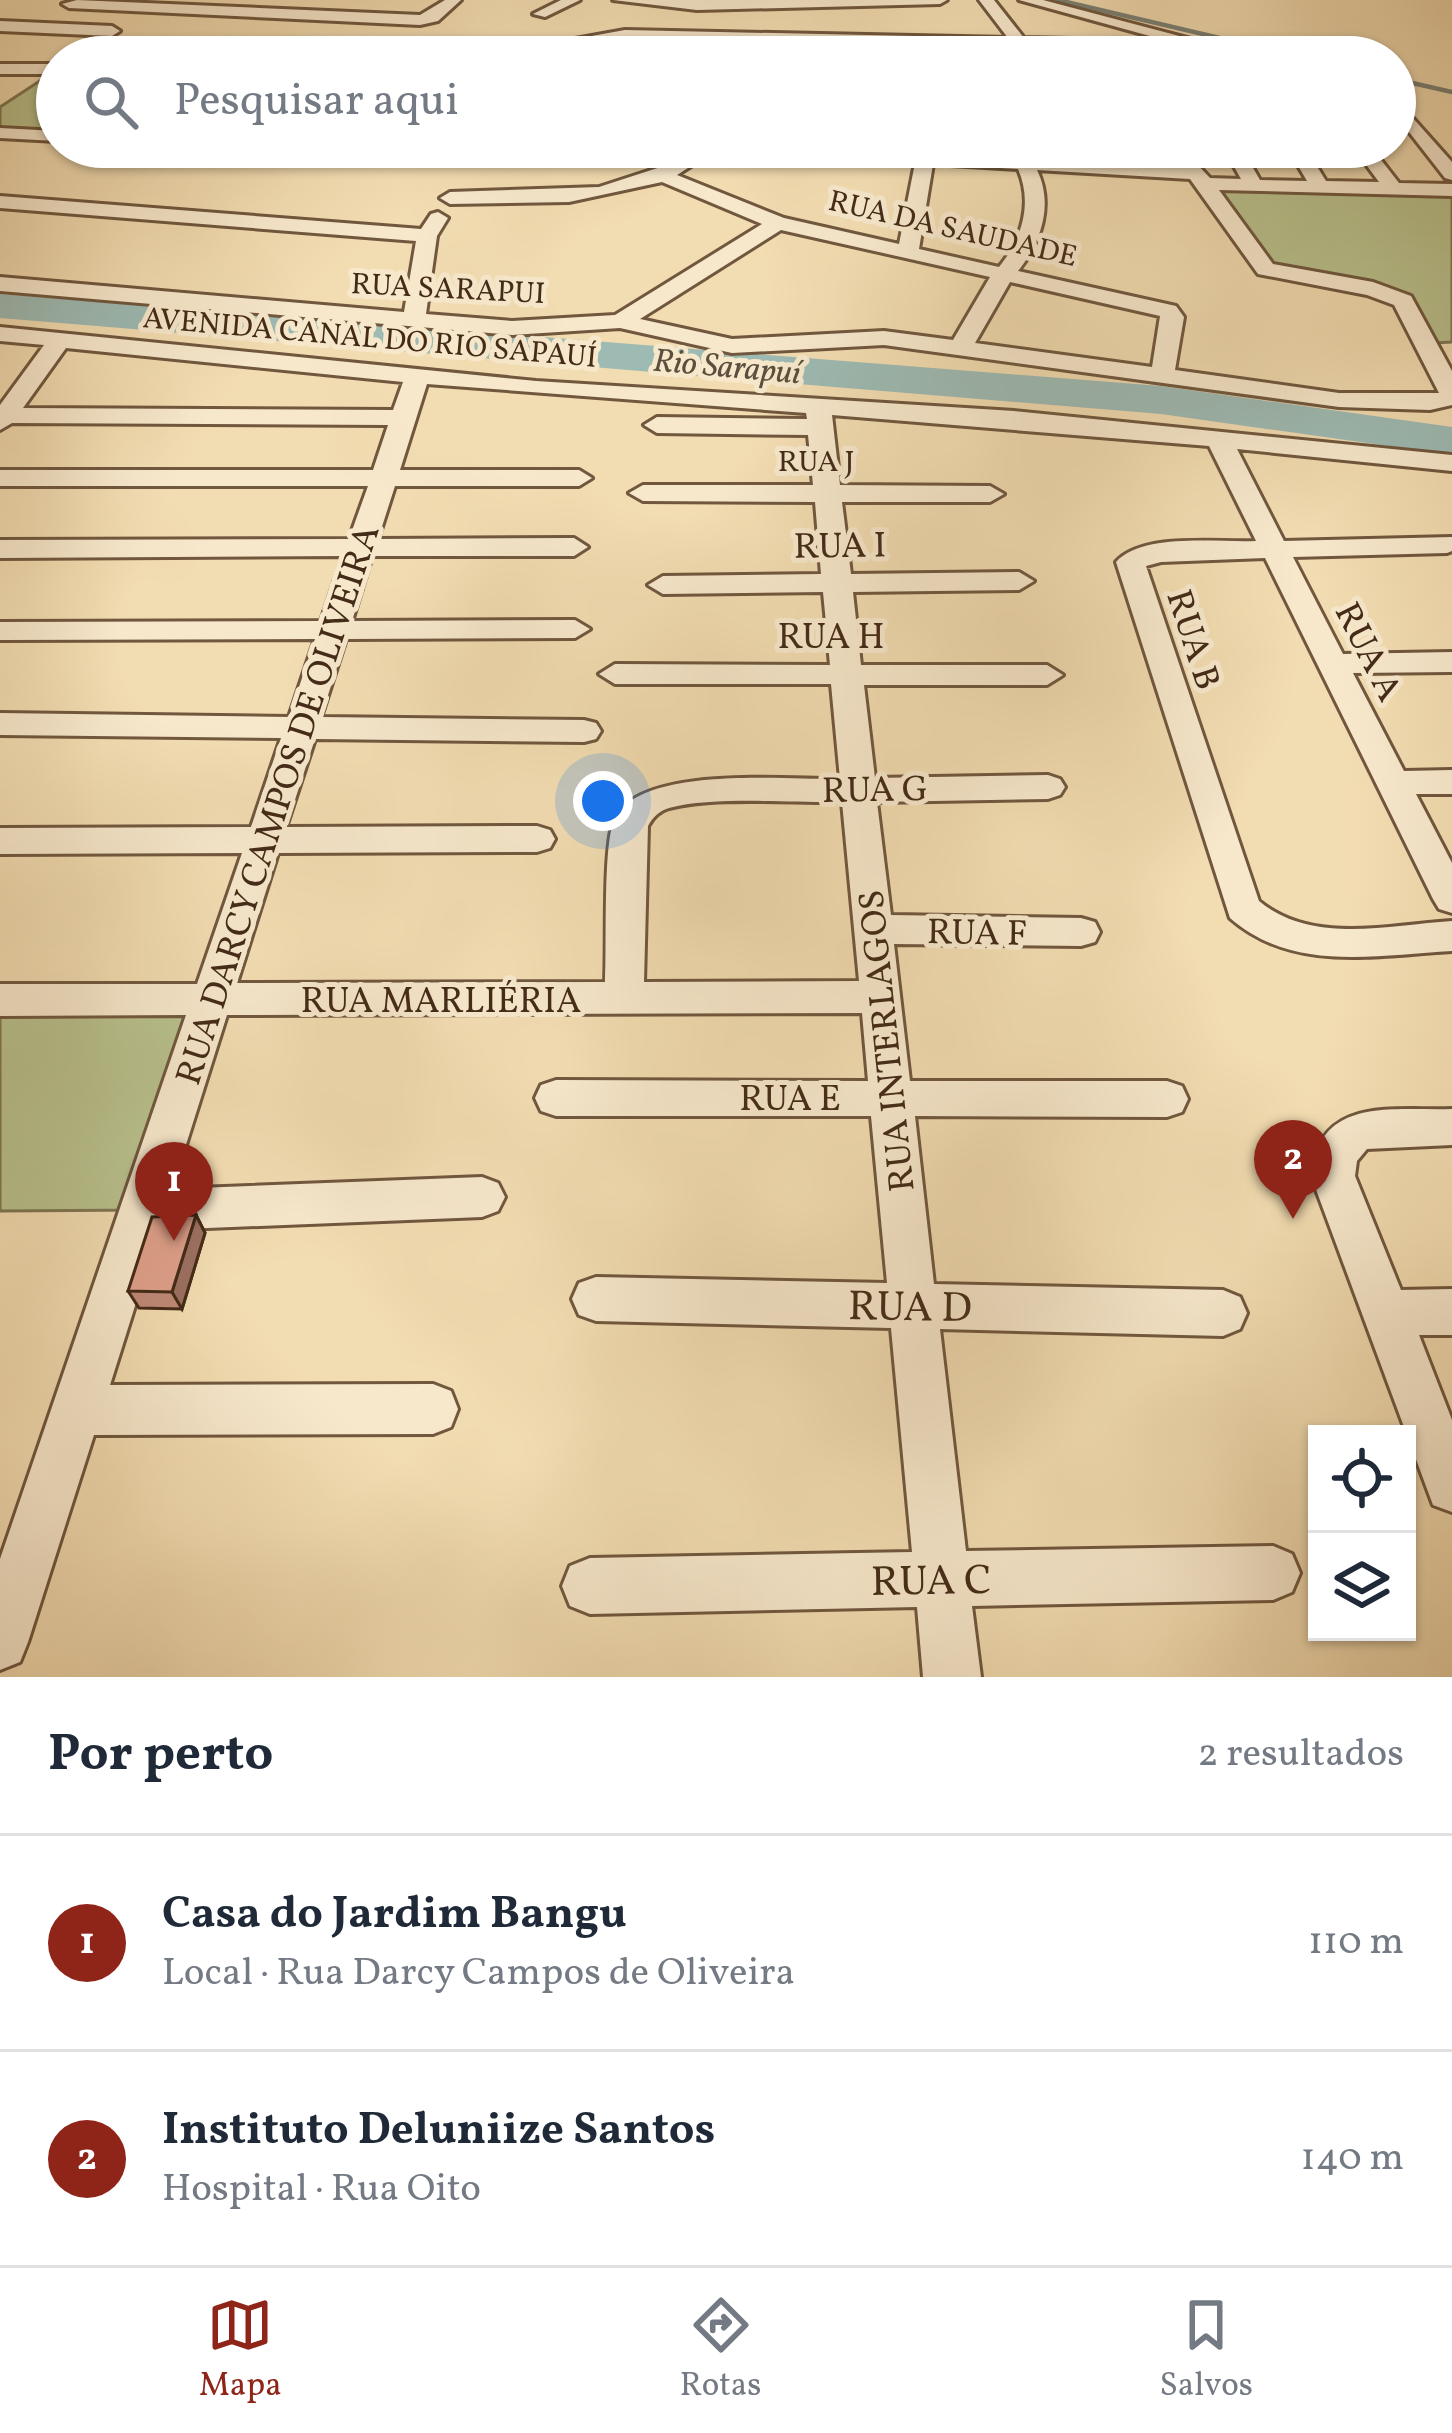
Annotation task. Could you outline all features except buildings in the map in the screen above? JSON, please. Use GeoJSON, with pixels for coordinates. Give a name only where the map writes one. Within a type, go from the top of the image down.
{"type":"FeatureCollection","features":[{"type":"Feature","properties":{"kind":"street"},"geometry":{"type":"LineString","coordinates":[[232,29],[273,0]]}},
{"type":"Feature","properties":{"kind":"street"},"geometry":{"type":"LineString","coordinates":[[369,0],[452,2]]}},
{"type":"Feature","properties":{"kind":"street"},"geometry":{"type":"LineString","coordinates":[[540,14],[573,0]]}},
{"type":"Feature","properties":{"kind":"street"},"geometry":{"type":"LineString","coordinates":[[620,0],[940,0]]}},
{"type":"Feature","properties":{"kind":"street"},"geometry":{"type":"LineString","coordinates":[[1026,0],[1165,36]]}},
{"type":"Feature","properties":{"kind":"street"},"geometry":{"type":"LineString","coordinates":[[69,4],[419,20],[433,18],[452,2]]}},
{"type":"Feature","properties":{"kind":"street"},"geometry":{"type":"LineString","coordinates":[[626,35],[668,2]]}},
{"type":"Feature","properties":{"kind":"street"},"geometry":{"type":"LineString","coordinates":[[992,6],[1050,9]]}},
{"type":"Feature","properties":{"kind":"street"},"geometry":{"type":"LineString","coordinates":[[992,6],[1015,36]]}},
{"type":"Feature","properties":{"kind":"street"},"geometry":{"type":"LineString","coordinates":[[0,26],[134,32]]}},
{"type":"Feature","properties":{"kind":"street"},"geometry":{"type":"LineString","coordinates":[[620,36],[740,36]]}},
{"type":"Feature","properties":{"kind":"street"},"geometry":{"type":"LineString","coordinates":[[0,69],[36,69]]}},
{"type":"Feature","properties":{"kind":"street"},"geometry":{"type":"LineString","coordinates":[[0,133],[36,135]]}},
{"type":"Feature","properties":{"kind":"street"},"geometry":{"type":"LineString","coordinates":[[1416,133],[1452,174]]}},
{"type":"Feature","properties":{"kind":"street"},"geometry":{"type":"LineString","coordinates":[[1421,140],[1452,142]]}},
{"type":"Feature","properties":{"kind":"street"},"geometry":{"type":"LineString","coordinates":[[426,168],[451,198]]}},
{"type":"Feature","properties":{"kind":"street"},"geometry":{"type":"LineString","coordinates":[[436,175],[472,168]]}},
{"type":"Feature","properties":{"kind":"street"},"geometry":{"type":"LineString","coordinates":[[451,198],[587,194],[663,176],[677,168]]}},
{"type":"Feature","properties":{"kind":"street"},"geometry":{"type":"LineString","coordinates":[[908,253],[923,168]]}},
{"type":"Feature","properties":{"kind":"street"},"geometry":{"type":"LineString","coordinates":[[1027,168],[1034,184],[1034,219],[1026,248],[1003,275],[961,347],[1339,400],[1430,403],[1452,396],[1402,301],[1373,289],[1266,269],[1189,168]]}},
{"type":"Feature","properties":{"kind":"street"},"geometry":{"type":"LineString","coordinates":[[1114,168],[1254,185],[1452,190]]}},
{"type":"Feature","properties":{"kind":"street"},"geometry":{"type":"LineString","coordinates":[[1244,168],[1254,185]]}},
{"type":"Feature","properties":{"kind":"street"},"geometry":{"type":"LineString","coordinates":[[1309,168],[1320,187]]}},
{"type":"Feature","properties":{"kind":"street"},"geometry":{"type":"LineString","coordinates":[[1378,168],[1393,188]]}},
{"type":"Feature","properties":{"kind":"street","name":"RUA DA SAUDADE"},"geometry":{"type":"LineString","coordinates":[[663,176],[778,223],[1168,311],[1174,331],[1162,375]]}},
{"type":"Feature","properties":{"kind":"street"},"geometry":{"type":"LineString","coordinates":[[414,318],[427,236],[451,198]]}},
{"type":"Feature","properties":{"kind":"street"},"geometry":{"type":"LineString","coordinates":[[0,202],[427,236]]}},
{"type":"Feature","properties":{"kind":"street"},"geometry":{"type":"LineString","coordinates":[[620,321],[778,223]]}},
{"type":"Feature","properties":{"kind":"street","name":"RUA SARAPUI"},"geometry":{"type":"LineString","coordinates":[[0,284],[512,328],[620,321],[732,346],[884,338],[961,347]]}},
{"type":"Feature","properties":{"kind":"street","name":"AVENIDA CANAL DO RIO SAPAUÍ"},"geometry":{"type":"LineString","coordinates":[[0,334],[820,416],[1218,438],[1452,463]]}},
{"type":"Feature","properties":{"kind":"street"},"geometry":{"type":"LineString","coordinates":[[5,411],[60,340]]}},
{"type":"Feature","properties":{"kind":"street","name":"RUA DARCY CAMPOS DE OLIVEIRA"},"geometry":{"type":"LineString","coordinates":[[0,1642],[417,377]]}},
{"type":"Feature","properties":{"kind":"street"},"geometry":{"type":"LineString","coordinates":[[5,411],[403,418]]}},
{"type":"Feature","properties":{"kind":"street"},"geometry":{"type":"LineString","coordinates":[[658,425],[820,416]]}},
{"type":"Feature","properties":{"kind":"street","name":"RUA INTERLAGOS"},"geometry":{"type":"LineString","coordinates":[[820,416],[952,1677]]}},
{"type":"Feature","properties":{"kind":"street","name":"RUA A"},"geometry":{"type":"LineString","coordinates":[[1218,438],[1452,899]]}},
{"type":"Feature","properties":{"kind":"street"},"geometry":{"type":"LineString","coordinates":[[0,478],[579,478]]}},
{"type":"Feature","properties":{"kind":"street","name":"RUA J"},"geometry":{"type":"LineString","coordinates":[[643,493],[990,494]]}},
{"type":"Feature","properties":{"kind":"street","name":"RUA B"},"geometry":{"type":"LineString","coordinates":[[1447,544],[1159,553],[1130,562],[1243,908],[1260,927],[1291,938],[1452,936]]}},
{"type":"Feature","properties":{"kind":"street"},"geometry":{"type":"LineString","coordinates":[[0,549],[574,547]]}},
{"type":"Feature","properties":{"kind":"street","name":"RUA I"},"geometry":{"type":"LineString","coordinates":[[663,585],[1018,581]]}},
{"type":"Feature","properties":{"kind":"street"},"geometry":{"type":"LineString","coordinates":[[0,631],[574,629]]}},
{"type":"Feature","properties":{"kind":"street"},"geometry":{"type":"LineString","coordinates":[[1333,664],[1452,662]]}},
{"type":"Feature","properties":{"kind":"street","name":"RUA H"},"geometry":{"type":"LineString","coordinates":[[615,674],[1047,674]]}},
{"type":"Feature","properties":{"kind":"street"},"geometry":{"type":"LineString","coordinates":[[0,724],[584,730]]}},
{"type":"Feature","properties":{"kind":"street"},"geometry":{"type":"LineString","coordinates":[[1393,783],[1452,782]]}},
{"type":"Feature","properties":{"kind":"street","name":"RUA G"},"geometry":{"type":"LineString","coordinates":[[623,998],[634,815],[661,797],[859,788],[1048,787]]}},
{"type":"Feature","properties":{"kind":"street"},"geometry":{"type":"LineString","coordinates":[[0,841],[537,839]]}},
{"type":"Feature","properties":{"kind":"street","name":"RUA F"},"geometry":{"type":"LineString","coordinates":[[874,929],[1081,932]]}},
{"type":"Feature","properties":{"kind":"street","name":"RUA MARLIÉRIA"},"geometry":{"type":"LineString","coordinates":[[0,1000],[881,998]]}},
{"type":"Feature","properties":{"kind":"street","name":"RUA E"},"geometry":{"type":"LineString","coordinates":[[556,1098],[1167,1099]]}},
{"type":"Feature","properties":{"kind":"street"},"geometry":{"type":"LineString","coordinates":[[1429,1127],[1356,1131],[1335,1154],[1333,1176],[1452,1486]]}},
{"type":"Feature","properties":{"kind":"street"},"geometry":{"type":"LineString","coordinates":[[142,1210],[482,1197]]}},
{"type":"Feature","properties":{"kind":"street","name":"RUA D"},"geometry":{"type":"LineString","coordinates":[[596,1299],[1223,1313]]}},
{"type":"Feature","properties":{"kind":"street"},"geometry":{"type":"LineString","coordinates":[[1389,1313],[1452,1312]]}},
{"type":"Feature","properties":{"kind":"street"},"geometry":{"type":"LineString","coordinates":[[76,1410],[433,1409]]}},
{"type":"Feature","properties":{"kind":"street","name":"RUA C"},"geometry":{"type":"LineString","coordinates":[[590,1586],[1273,1573]]}},
{"type":"Feature","properties":{"kind":"green space"},"geometry":{"type":"Polygon","coordinates":[[[36,83],[36,133],[0,130],[0,107],[36,83]]]}},
{"type":"Feature","properties":{"kind":"green space"},"geometry":{"type":"Polygon","coordinates":[[[1209,186],[1452,192],[1452,342],[1434,343],[1399,296],[1260,262],[1209,186]]]}},
{"type":"Feature","properties":{"kind":"green space"},"geometry":{"type":"Polygon","coordinates":[[[0,1000],[212,1000],[142,1210],[0,1211],[0,1000]]]}},
{"type":"Feature","properties":{"kind":"waterway"},"geometry":{"type":"LineString","coordinates":[[1058,0],[1211,36]]}},
{"type":"Feature","properties":{"kind":"waterway"},"geometry":{"type":"LineString","coordinates":[[1416,84],[1452,92]]}},
{"type":"Feature","properties":{"kind":"waterway","name":"Rio Sarapuí"},"geometry":{"type":"LineString","coordinates":[[0,306],[1161,400],[1452,441]]}},
{"type":"Feature","properties":{"kind":"place","name":"Instituto Deluniize Santos"},"geometry":{"type":"Point","coordinates":[1293,1219]}},
{"type":"Feature","properties":{"kind":"place","name":"Casa do Jardim Bangu"},"geometry":{"type":"Point","coordinates":[174,1241]}}]}
